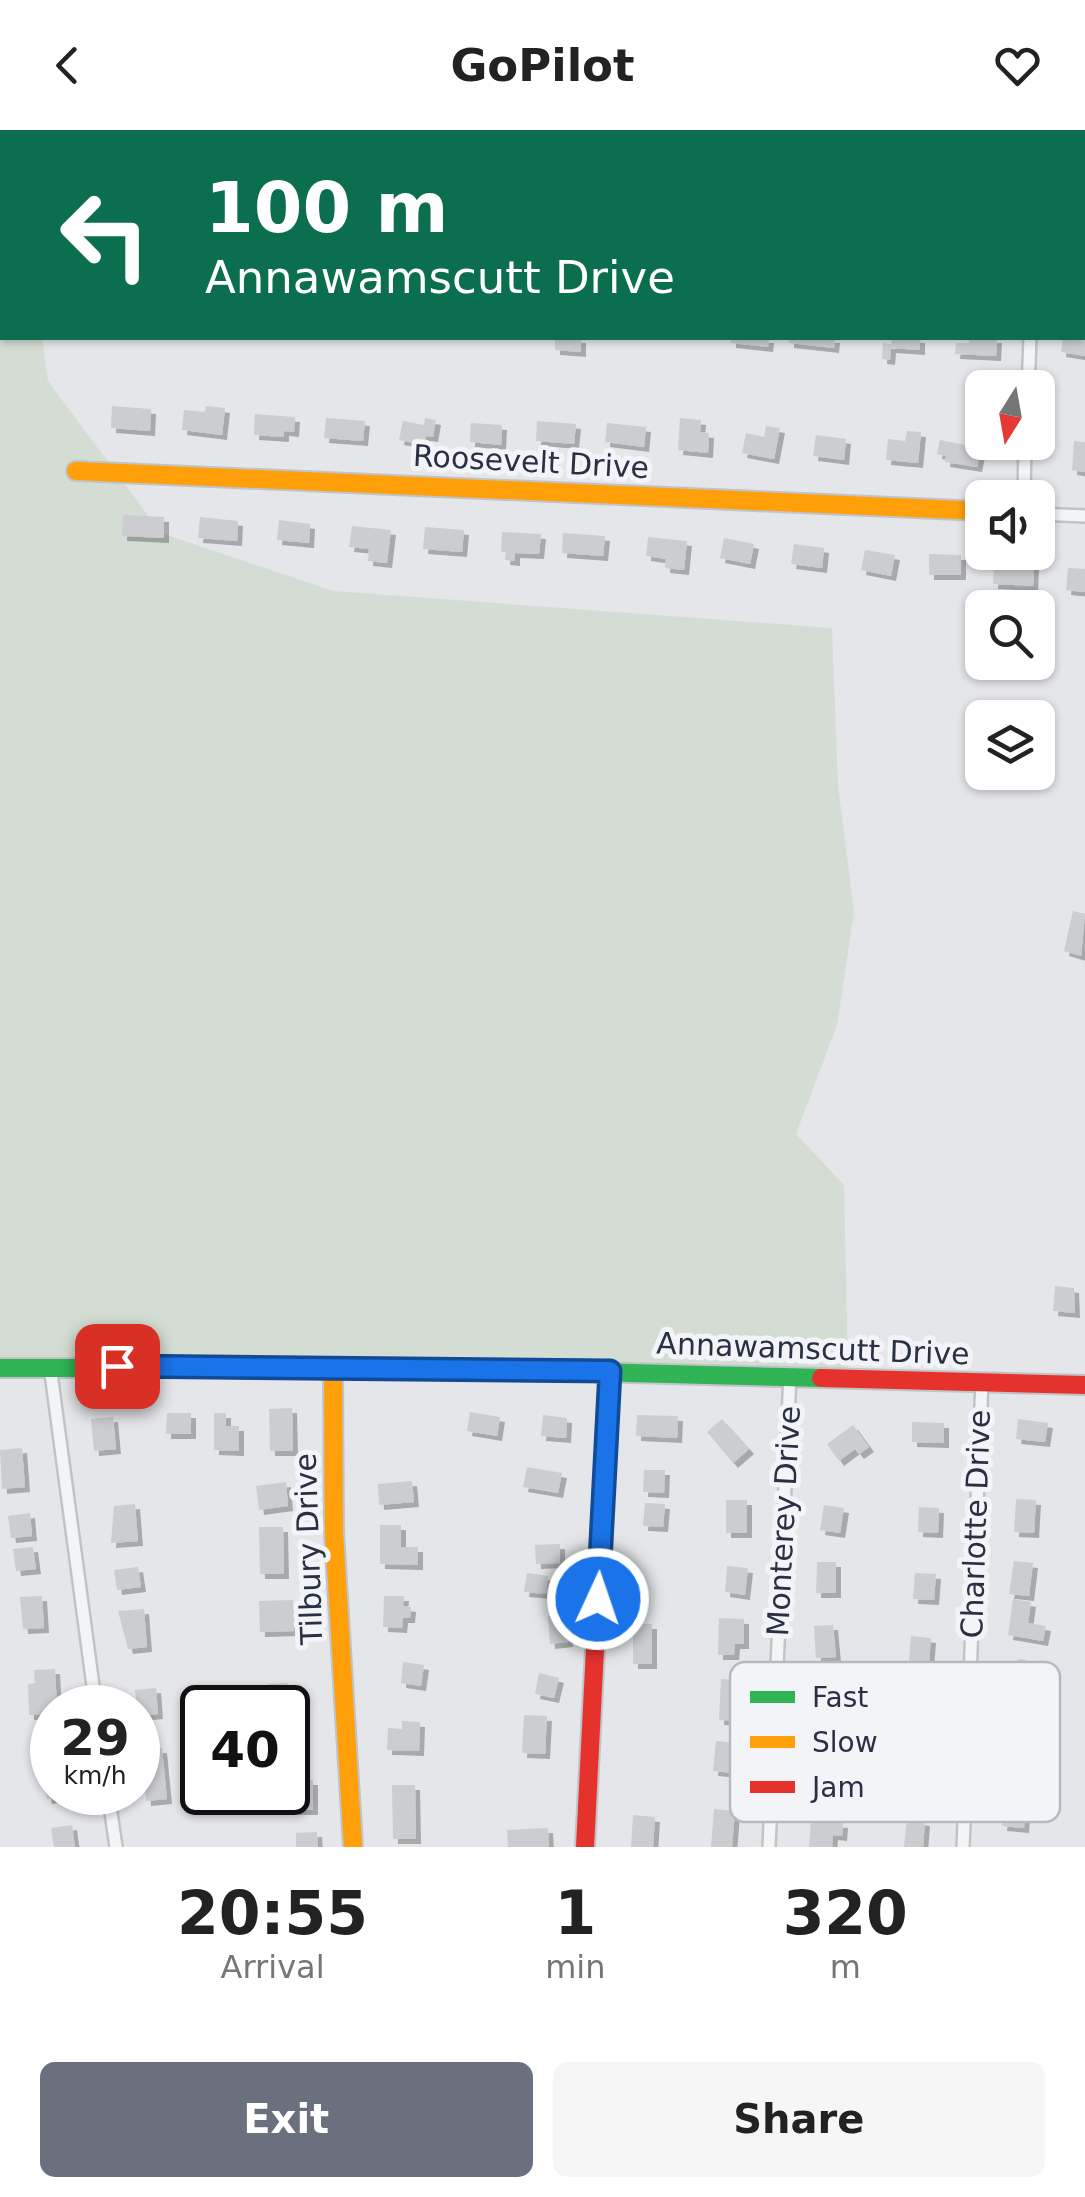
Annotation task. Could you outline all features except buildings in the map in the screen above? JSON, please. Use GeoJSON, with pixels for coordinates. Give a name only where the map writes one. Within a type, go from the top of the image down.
{"type":"FeatureCollection","features":[{"type":"Feature","properties":{"kind":"street"},"geometry":{"type":"LineString","coordinates":[[1029,370],[1030,340]]}},
{"type":"Feature","properties":{"kind":"street","name":"Roosevelt Drive"},"geometry":{"type":"LineString","coordinates":[[76,472],[965,510]]}},
{"type":"Feature","properties":{"kind":"street"},"geometry":{"type":"LineString","coordinates":[[1055,515],[1085,516]]}},
{"type":"Feature","properties":{"kind":"street"},"geometry":{"type":"LineString","coordinates":[[50,1366],[93,1685]]}},
{"type":"Feature","properties":{"kind":"street","name":"Annawamscutt Drive"},"geometry":{"type":"LineString","coordinates":[[0,1368],[610,1371],[1085,1385]]}},
{"type":"Feature","properties":{"kind":"street","name":"Tilbury Drive"},"geometry":{"type":"LineString","coordinates":[[333,1368],[334,1533],[352,1847]]}},
{"type":"Feature","properties":{"kind":"street"},"geometry":{"type":"LineString","coordinates":[[585,1847],[610,1371]]}},
{"type":"Feature","properties":{"kind":"street","name":"Monterey Drive"},"geometry":{"type":"LineString","coordinates":[[777,1662],[790,1374]]}},
{"type":"Feature","properties":{"kind":"street","name":"Charlotte Drive"},"geometry":{"type":"LineString","coordinates":[[971,1662],[982,1381]]}},
{"type":"Feature","properties":{"kind":"street"},"geometry":{"type":"LineString","coordinates":[[111,1815],[116,1847]]}},
{"type":"Feature","properties":{"kind":"street","name":"Monterey Drive"},"geometry":{"type":"LineString","coordinates":[[769,1847],[770,1822]]}},
{"type":"Feature","properties":{"kind":"street","name":"Charlotte Drive"},"geometry":{"type":"LineString","coordinates":[[963,1847],[964,1822]]}},
{"type":"Feature","properties":{"kind":"shaded area"},"geometry":{"type":"Polygon","coordinates":[[[0,340],[42,340],[48,381],[161,533],[333,591],[832,628],[838,786],[854,912],[837,1025],[796,1134],[844,1185],[848,1369],[0,1363],[0,340]]]}},
{"type":"Feature","properties":{"kind":"traffic: fast"},"geometry":{"type":"LineString","coordinates":[[0,1368],[445,1368],[821,1378]]}},
{"type":"Feature","properties":{"kind":"traffic: slow"},"geometry":{"type":"LineString","coordinates":[[76,471],[965,510]]}},
{"type":"Feature","properties":{"kind":"traffic: slow"},"geometry":{"type":"LineString","coordinates":[[333,1368],[334,1533],[353,1847]]}},
{"type":"Feature","properties":{"kind":"traffic: jam"},"geometry":{"type":"LineString","coordinates":[[585,1847],[609,1371]]}},
{"type":"Feature","properties":{"kind":"traffic: jam"},"geometry":{"type":"LineString","coordinates":[[821,1378],[1085,1385]]}},
{"type":"Feature","properties":{"kind":"route"},"geometry":{"type":"LineString","coordinates":[[117,1366],[610,1371],[598,1599]]}}]}
